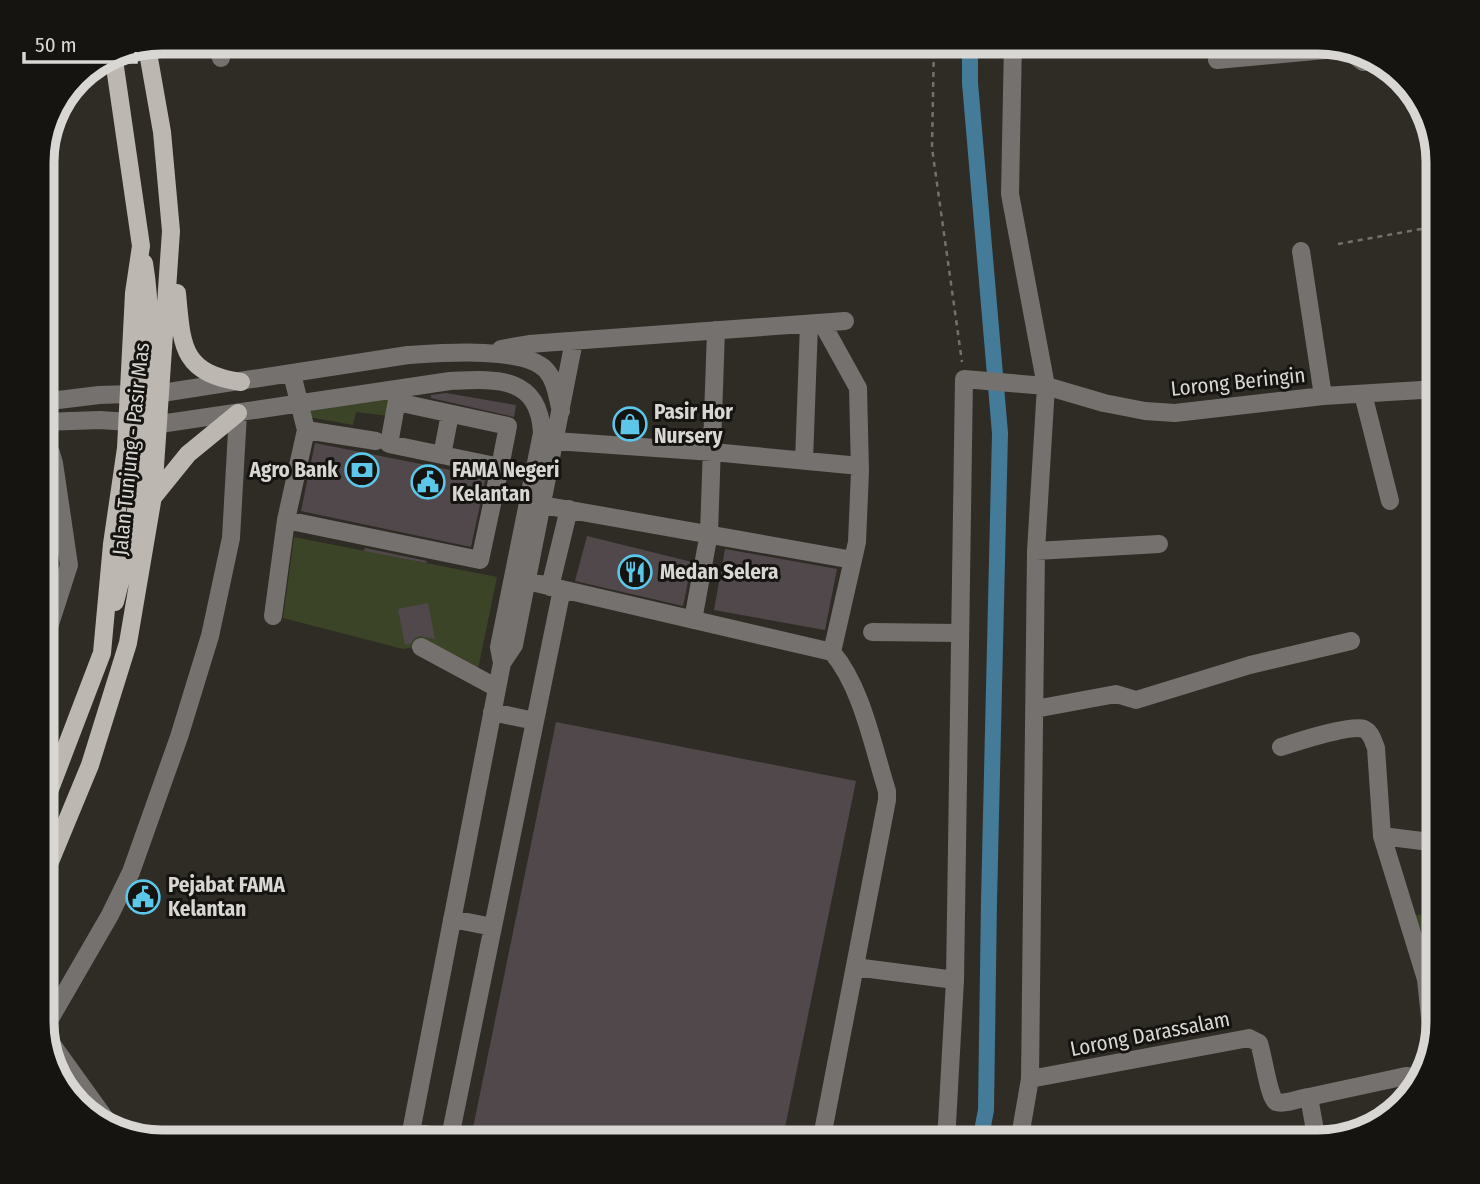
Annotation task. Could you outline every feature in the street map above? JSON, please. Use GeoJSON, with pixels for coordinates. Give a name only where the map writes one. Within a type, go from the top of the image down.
{"type":"FeatureCollection","features":[{"type":"Feature","properties":{"kind":"main road","name":"Jalan Tunjung - Pasir Mas"},"geometry":{"type":"LineString","coordinates":[[54,779],[102,653],[112,544],[125,448],[143,423],[153,394],[171,231],[162,132],[148,55]]}},
{"type":"Feature","properties":{"kind":"main road","name":"Jalan Tunjung - Pasir Mas"},"geometry":{"type":"LineString","coordinates":[[54,852],[90,765],[128,643],[153,496],[143,423],[127,395],[134,293],[141,246],[115,66]]}},
{"type":"Feature","properties":{"kind":"main road"},"geometry":{"type":"LineString","coordinates":[[171,231],[180,326],[189,358],[208,375],[241,382]]}},
{"type":"Feature","properties":{"kind":"main road"},"geometry":{"type":"LineString","coordinates":[[141,246],[149,290],[153,394]]}},
{"type":"Feature","properties":{"kind":"main road"},"geometry":{"type":"LineString","coordinates":[[153,496],[188,454],[238,413]]}},
{"type":"Feature","properties":{"kind":"street"},"geometry":{"type":"LineString","coordinates":[[1013,54],[1010,194],[1046,386],[1036,551],[1030,1079],[1021,1130]]}},
{"type":"Feature","properties":{"kind":"street"},"geometry":{"type":"LineString","coordinates":[[1217,60],[1282,54]]}},
{"type":"Feature","properties":{"kind":"street"},"geometry":{"type":"LineString","coordinates":[[1301,251],[1323,397]]}},
{"type":"Feature","properties":{"kind":"street"},"geometry":{"type":"LineString","coordinates":[[484,354],[509,346],[845,321]]}},
{"type":"Feature","properties":{"kind":"street"},"geometry":{"type":"LineString","coordinates":[[804,461],[816,323]]}},
{"type":"Feature","properties":{"kind":"street"},"geometry":{"type":"LineString","coordinates":[[816,323],[858,388],[860,466],[857,542],[832,652]]}},
{"type":"Feature","properties":{"kind":"street"},"geometry":{"type":"LineString","coordinates":[[693,620],[709,533],[716,330]]}},
{"type":"Feature","properties":{"kind":"street"},"geometry":{"type":"LineString","coordinates":[[502,663],[514,645],[574,341]]}},
{"type":"Feature","properties":{"kind":"street"},"geometry":{"type":"LineString","coordinates":[[54,401],[99,395],[153,394],[408,355],[445,352],[520,356],[535,362],[546,370],[553,381],[561,411]]}},
{"type":"Feature","properties":{"kind":"street"},"geometry":{"type":"LineString","coordinates":[[273,616],[286,520],[306,430],[292,374]]}},
{"type":"Feature","properties":{"kind":"street","name":"Lorong Beringin"},"geometry":{"type":"LineString","coordinates":[[967,379],[1046,386],[1104,403],[1145,411],[1175,413],[1323,397],[1426,390]]}},
{"type":"Feature","properties":{"kind":"street"},"geometry":{"type":"LineString","coordinates":[[947,1130],[955,979],[959,633],[967,379]]}},
{"type":"Feature","properties":{"kind":"street"},"geometry":{"type":"LineString","coordinates":[[54,421],[143,423],[301,404],[398,396],[450,381],[502,381],[516,385],[527,392],[541,418],[542,433],[499,647],[502,663],[411,1130]]}},
{"type":"Feature","properties":{"kind":"street"},"geometry":{"type":"LineString","coordinates":[[1363,394],[1390,501]]}},
{"type":"Feature","properties":{"kind":"street"},"geometry":{"type":"LineString","coordinates":[[286,520],[480,560],[508,426],[450,414],[398,396]]}},
{"type":"Feature","properties":{"kind":"street"},"geometry":{"type":"LineString","coordinates":[[383,442],[398,396]]}},
{"type":"Feature","properties":{"kind":"street"},"geometry":{"type":"LineString","coordinates":[[54,1013],[110,915],[131,872],[210,636],[231,538],[238,413]]}},
{"type":"Feature","properties":{"kind":"street"},"geometry":{"type":"LineString","coordinates":[[442,455],[450,414]]}},
{"type":"Feature","properties":{"kind":"street"},"geometry":{"type":"LineString","coordinates":[[306,430],[383,442],[500,467]]}},
{"type":"Feature","properties":{"kind":"street"},"geometry":{"type":"LineString","coordinates":[[555,441],[860,466]]}},
{"type":"Feature","properties":{"kind":"street"},"geometry":{"type":"LineString","coordinates":[[54,463],[69,565],[54,612]]}},
{"type":"Feature","properties":{"kind":"street"},"geometry":{"type":"LineString","coordinates":[[542,505],[853,560]]}},
{"type":"Feature","properties":{"kind":"street"},"geometry":{"type":"LineString","coordinates":[[456,1130],[493,927],[535,721],[569,509]]}},
{"type":"Feature","properties":{"kind":"street"},"geometry":{"type":"LineString","coordinates":[[1036,551],[1159,544]]}},
{"type":"Feature","properties":{"kind":"street"},"geometry":{"type":"LineString","coordinates":[[527,581],[832,652],[844,666],[854,687],[887,791],[885,816],[823,1130]]}},
{"type":"Feature","properties":{"kind":"street"},"geometry":{"type":"LineString","coordinates":[[872,632],[959,633]]}},
{"type":"Feature","properties":{"kind":"street"},"geometry":{"type":"LineString","coordinates":[[1035,709],[1116,694],[1136,700],[1250,665],[1351,640]]}},
{"type":"Feature","properties":{"kind":"street"},"geometry":{"type":"LineString","coordinates":[[421,648],[497,688]]}},
{"type":"Feature","properties":{"kind":"street"},"geometry":{"type":"LineString","coordinates":[[492,712],[535,721]]}},
{"type":"Feature","properties":{"kind":"street"},"geometry":{"type":"LineString","coordinates":[[1281,747],[1337,731],[1361,728],[1367,731],[1376,748],[1382,836],[1426,979]]}},
{"type":"Feature","properties":{"kind":"street"},"geometry":{"type":"LineString","coordinates":[[1382,836],[1426,842]]}},
{"type":"Feature","properties":{"kind":"street"},"geometry":{"type":"LineString","coordinates":[[452,919],[493,927]]}},
{"type":"Feature","properties":{"kind":"street"},"geometry":{"type":"LineString","coordinates":[[855,967],[955,979]]}},
{"type":"Feature","properties":{"kind":"street","name":"Lorong Darassalam"},"geometry":{"type":"LineString","coordinates":[[1030,1079],[1249,1038],[1259,1043],[1265,1062],[1269,1094],[1274,1101],[1279,1103],[1309,1097]]}},
{"type":"Feature","properties":{"kind":"street"},"geometry":{"type":"LineString","coordinates":[[60,1056],[97,1107]]}},
{"type":"Feature","properties":{"kind":"street"},"geometry":{"type":"LineString","coordinates":[[1315,1130],[1309,1097],[1411,1076]]}},
{"type":"Feature","properties":{"kind":"path"},"geometry":{"type":"LineString","coordinates":[[934,54],[932,148],[967,379]]}},
{"type":"Feature","properties":{"kind":"path"},"geometry":{"type":"LineString","coordinates":[[1338,244],[1426,228]]}},
{"type":"Feature","properties":{"kind":"green space"},"geometry":{"type":"Polygon","coordinates":[[[392,394],[389,416],[356,412],[353,425],[309,417],[307,406],[392,394]]]}},
{"type":"Feature","properties":{"kind":"green space"},"geometry":{"type":"Polygon","coordinates":[[[294,537],[497,577],[477,674],[432,644],[403,649],[283,618],[294,537]]]}},
{"type":"Feature","properties":{"kind":"green space"},"geometry":{"type":"Polygon","coordinates":[[[1426,914],[1426,971],[1413,915],[1426,914]]]}},
{"type":"Feature","properties":{"kind":"building"},"geometry":{"type":"Polygon","coordinates":[[[446,393],[516,405],[514,417],[431,398],[431,395],[446,393]]]}},
{"type":"Feature","properties":{"kind":"building"},"geometry":{"type":"Polygon","coordinates":[[[315,443],[486,477],[471,547],[301,511],[315,443]]]}},
{"type":"Feature","properties":{"kind":"building","name":"Medan Selera"},"geometry":{"type":"Polygon","coordinates":[[[587,536],[692,562],[683,606],[575,581],[587,536]]]}},
{"type":"Feature","properties":{"kind":"building"},"geometry":{"type":"Polygon","coordinates":[[[365,548],[427,561],[426,563],[364,551],[365,548]]]}},
{"type":"Feature","properties":{"kind":"building"},"geometry":{"type":"Polygon","coordinates":[[[725,549],[837,569],[825,630],[714,610],[725,549]]]}},
{"type":"Feature","properties":{"kind":"building"},"geometry":{"type":"Polygon","coordinates":[[[428,603],[435,639],[420,636],[405,645],[398,609],[428,603]]]}},
{"type":"Feature","properties":{"kind":"building"},"geometry":{"type":"Polygon","coordinates":[[[556,722],[856,781],[784,1130],[473,1128],[556,722]]]}},
{"type":"Feature","properties":{"kind":"waterway"},"geometry":{"type":"LineString","coordinates":[[970,54],[970,83],[1000,433],[986,1110],[982,1130]]}},
{"type":"Feature","properties":{"kind":"place","name":"Pasir Hor Nursery"},"geometry":{"type":"Point","coordinates":[630,424]}},
{"type":"Feature","properties":{"kind":"place","name":"Agro Bank"},"geometry":{"type":"Point","coordinates":[362,470]}},
{"type":"Feature","properties":{"kind":"place","name":"FAMA Negeri Kelantan"},"geometry":{"type":"Point","coordinates":[428,482]}},
{"type":"Feature","properties":{"kind":"place","name":"Medan Selera"},"geometry":{"type":"Point","coordinates":[635,572]}},
{"type":"Feature","properties":{"kind":"place","name":"Pejabat FAMA Kelantan"},"geometry":{"type":"Point","coordinates":[143,897]}}]}
